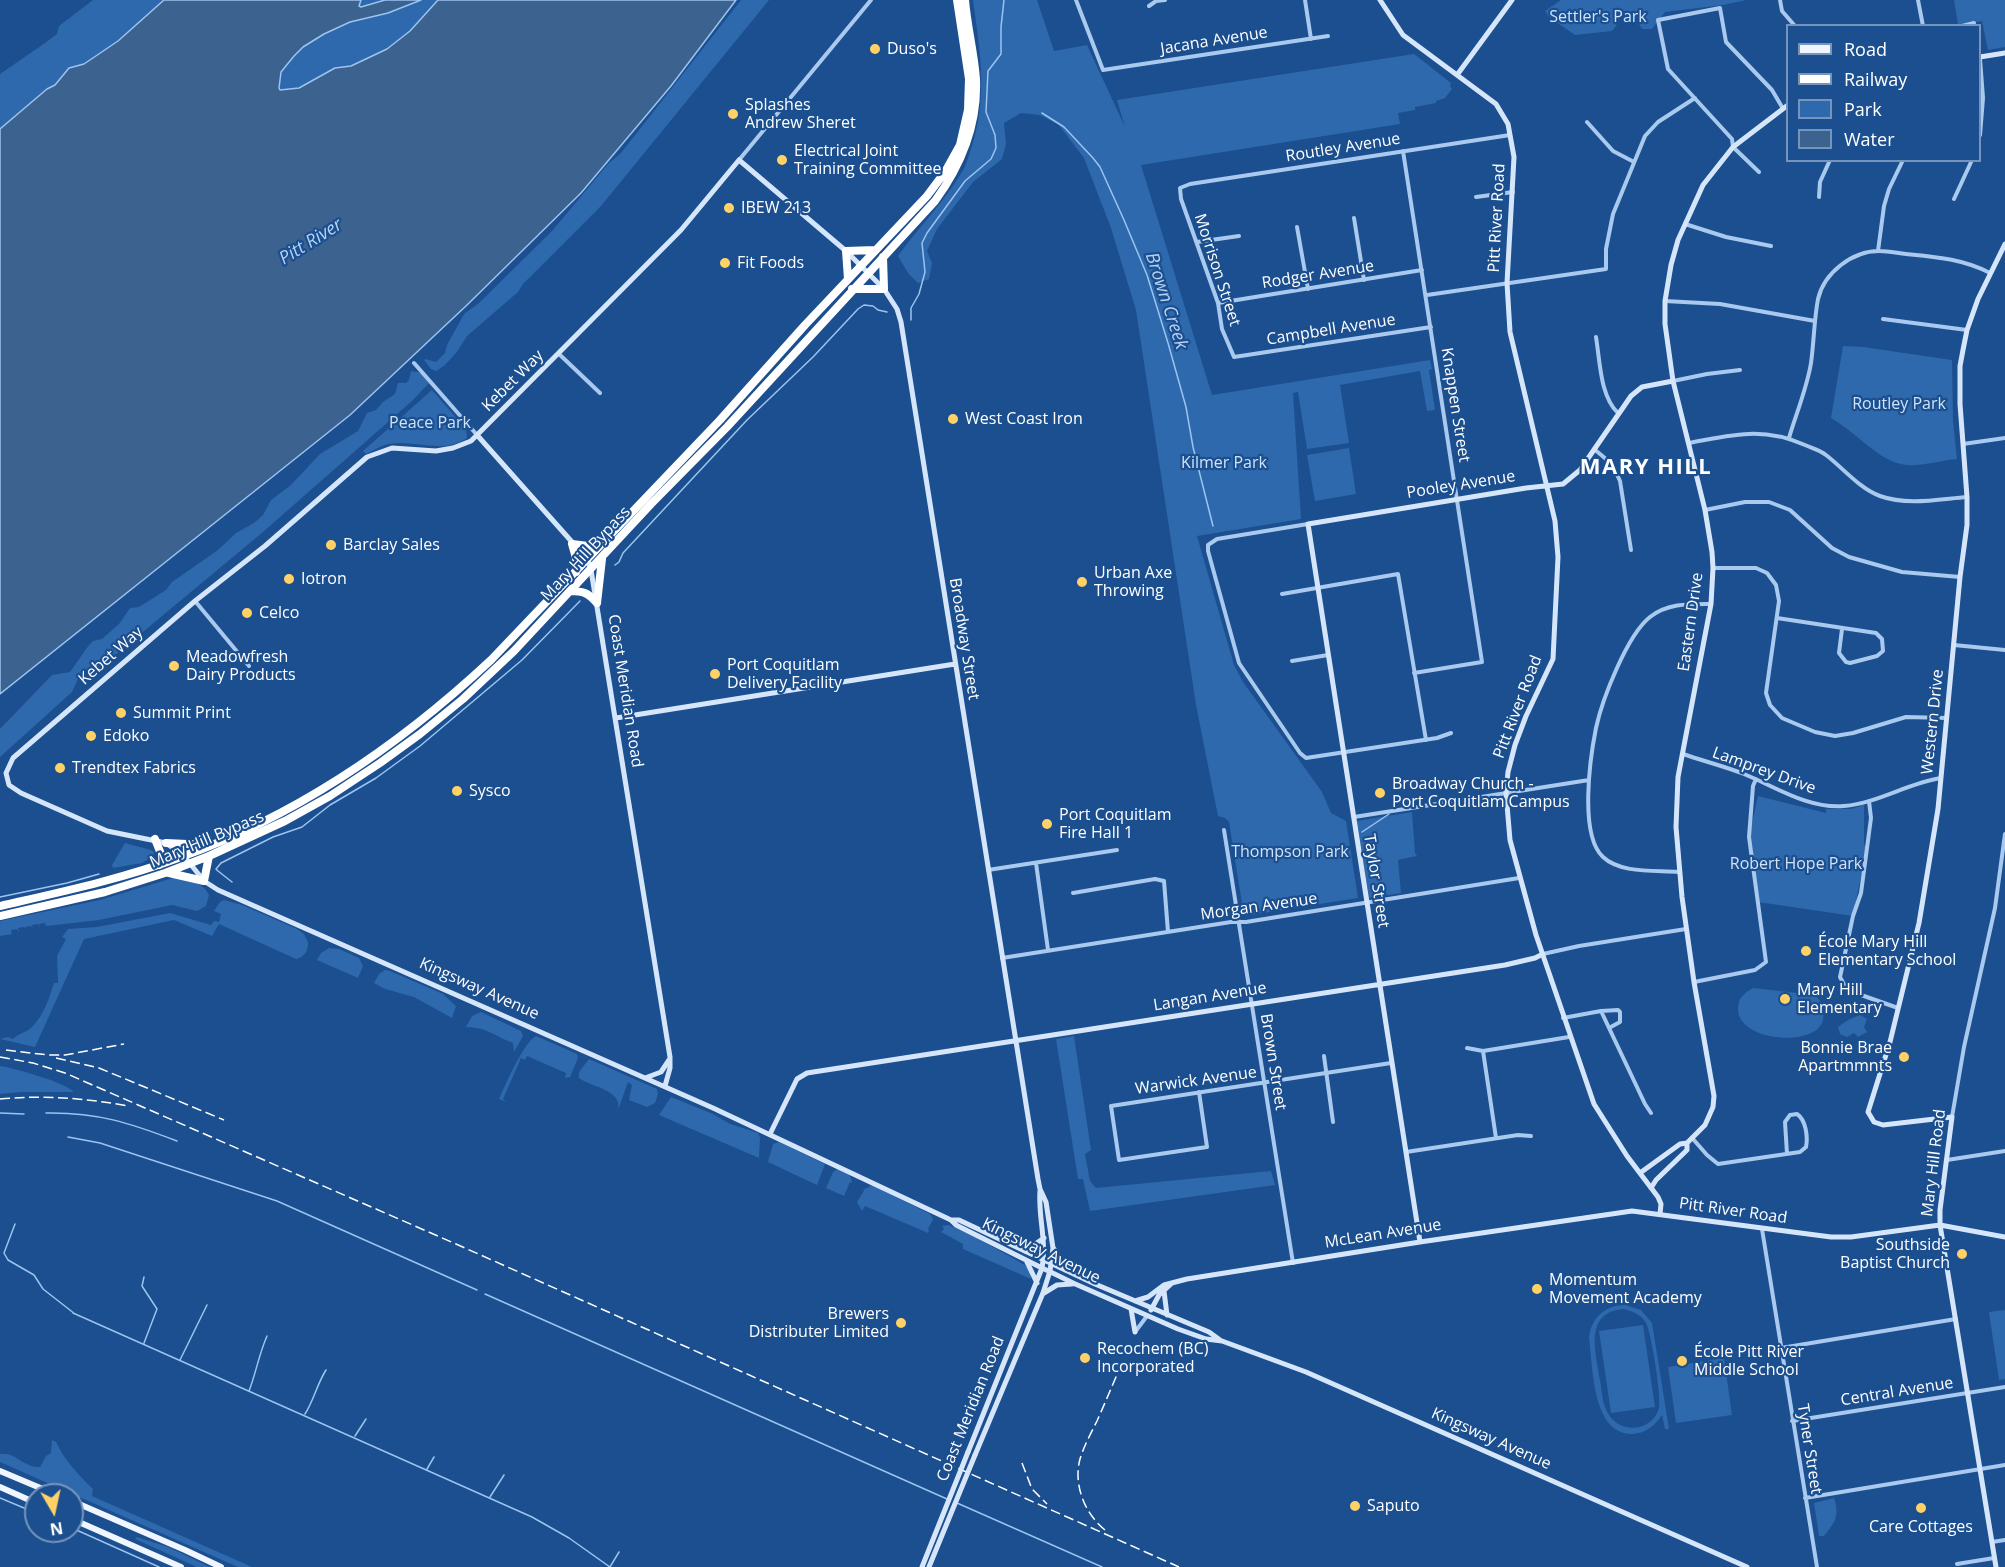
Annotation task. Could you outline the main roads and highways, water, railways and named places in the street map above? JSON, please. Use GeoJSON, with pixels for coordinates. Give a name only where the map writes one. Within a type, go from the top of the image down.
{"type":"FeatureCollection","features":[{"type":"Feature","properties":{"kind":"highway","name":"Mary Hill Bypass"},"geometry":{"type":"LineString","coordinates":[[0,906],[82,888],[159,865],[209,846],[258,823],[325,788],[415,727],[491,660],[720,420],[936,186],[960,145],[968,110],[969,88],[957,0]]}},
{"type":"Feature","properties":{"kind":"highway","name":"Mary Hill Bypass"},"geometry":{"type":"LineString","coordinates":[[0,916],[105,892],[165,873],[209,856],[304,811],[355,780],[412,740],[463,699],[494,670],[727,427],[935,201],[952,178],[966,148],[975,112],[976,80],[964,0]]}},
{"type":"Feature","properties":{"kind":"highway"},"geometry":{"type":"LineString","coordinates":[[848,279],[846,251],[875,250]]}},
{"type":"Feature","properties":{"kind":"highway"},"geometry":{"type":"LineString","coordinates":[[852,289],[884,289],[882,257]]}},
{"type":"Feature","properties":{"kind":"highway"},"geometry":{"type":"LineString","coordinates":[[576,572],[576,558],[572,544],[588,546],[603,543]]}},
{"type":"Feature","properties":{"kind":"highway"},"geometry":{"type":"LineString","coordinates":[[570,591],[584,591],[590,594],[597,603],[603,558]]}},
{"type":"Feature","properties":{"kind":"highway"},"geometry":{"type":"LineString","coordinates":[[155,839],[161,854],[159,865]]}},
{"type":"Feature","properties":{"kind":"highway"},"geometry":{"type":"LineString","coordinates":[[166,843],[209,846]]}},
{"type":"Feature","properties":{"kind":"highway"},"geometry":{"type":"LineString","coordinates":[[165,873],[204,881],[209,856]]}},
{"type":"Feature","properties":{"kind":"main road"},"geometry":{"type":"LineString","coordinates":[[0,1471],[28,1483]]}},
{"type":"Feature","properties":{"kind":"main road"},"geometry":{"type":"LineString","coordinates":[[0,1487],[24,1498]]}},
{"type":"Feature","properties":{"kind":"main road"},"geometry":{"type":"LineString","coordinates":[[84,1507],[221,1567]]}},
{"type":"Feature","properties":{"kind":"main road"},"geometry":{"type":"LineString","coordinates":[[84,1524],[181,1567]]}},
{"type":"Feature","properties":{"kind":"water","name":"Pitt River"},"geometry":{"type":"Polygon","coordinates":[[[164,0],[361,0],[359,6],[361,7],[385,0],[421,0],[388,13],[350,22],[303,47],[281,72],[280,90],[299,88],[335,68],[351,66],[387,49],[410,31],[438,0],[736,0],[671,86],[581,193],[467,305],[350,415],[0,694],[0,129],[47,89],[55,85],[69,68],[84,64],[118,41],[164,0]]]}},
{"type":"Feature","properties":{"kind":"waterway"},"geometry":{"type":"LineString","coordinates":[[911,320],[911,308],[919,294],[925,272],[922,243],[965,181],[991,159],[996,148],[995,135],[986,112],[988,71],[1001,54],[1004,0]]}},
{"type":"Feature","properties":{"kind":"waterway","name":"Brown Creek"},"geometry":{"type":"LineString","coordinates":[[1042,113],[1064,127],[1100,167],[1147,275],[1186,407],[1193,447],[1213,526]]}},
{"type":"Feature","properties":{"kind":"waterway"},"geometry":{"type":"LineString","coordinates":[[615,565],[623,553],[747,420],[813,357],[858,309],[864,305],[887,312]]}},
{"type":"Feature","properties":{"kind":"waterway"},"geometry":{"type":"LineString","coordinates":[[232,882],[216,869],[221,863],[273,837],[302,827],[330,805],[376,778],[420,746],[522,660],[580,601]]}},
{"type":"Feature","properties":{"kind":"waterway"},"geometry":{"type":"LineString","coordinates":[[1362,832],[1389,814]]}},
{"type":"Feature","properties":{"kind":"waterway"},"geometry":{"type":"LineString","coordinates":[[0,897],[99,874]]}},
{"type":"Feature","properties":{"kind":"waterway"},"geometry":{"type":"LineString","coordinates":[[0,1113],[24,1114]]}},
{"type":"Feature","properties":{"kind":"waterway"},"geometry":{"type":"LineString","coordinates":[[46,1113],[81,1114],[113,1120],[177,1141]]}},
{"type":"Feature","properties":{"kind":"waterway"},"geometry":{"type":"LineString","coordinates":[[68,1137],[100,1143],[277,1201],[477,1290]]}},
{"type":"Feature","properties":{"kind":"waterway"},"geometry":{"type":"LineString","coordinates":[[15,1224],[4,1253],[8,1260],[34,1275],[43,1289],[75,1314]]}},
{"type":"Feature","properties":{"kind":"waterway"},"geometry":{"type":"LineString","coordinates":[[144,1277],[142,1286],[157,1309],[144,1343]]}},
{"type":"Feature","properties":{"kind":"waterway"},"geometry":{"type":"LineString","coordinates":[[485,1294],[947,1499]]}},
{"type":"Feature","properties":{"kind":"waterway"},"geometry":{"type":"LineString","coordinates":[[180,1360],[207,1305]]}},
{"type":"Feature","properties":{"kind":"waterway"},"geometry":{"type":"LineString","coordinates":[[73,1313],[532,1517],[569,1538],[610,1567]]}},
{"type":"Feature","properties":{"kind":"waterway"},"geometry":{"type":"LineString","coordinates":[[249,1391],[267,1336]]}},
{"type":"Feature","properties":{"kind":"waterway"},"geometry":{"type":"LineString","coordinates":[[305,1414],[326,1370]]}},
{"type":"Feature","properties":{"kind":"waterway"},"geometry":{"type":"LineString","coordinates":[[355,1436],[366,1419]]}},
{"type":"Feature","properties":{"kind":"waterway"},"geometry":{"type":"LineString","coordinates":[[427,1469],[434,1457]]}},
{"type":"Feature","properties":{"kind":"waterway"},"geometry":{"type":"LineString","coordinates":[[490,1497],[504,1475]]}},
{"type":"Feature","properties":{"kind":"waterway"},"geometry":{"type":"LineString","coordinates":[[0,1498],[24,1508]]}},
{"type":"Feature","properties":{"kind":"waterway"},"geometry":{"type":"LineString","coordinates":[[957,1503],[1102,1567]]}},
{"type":"Feature","properties":{"kind":"waterway"},"geometry":{"type":"LineString","coordinates":[[84,1533],[159,1567]]}},
{"type":"Feature","properties":{"kind":"waterway"},"geometry":{"type":"LineString","coordinates":[[610,1567],[619,1552]]}},
{"type":"Feature","properties":{"kind":"railway"},"geometry":{"type":"LineString","coordinates":[[6,1050],[65,1055],[124,1044]]}},
{"type":"Feature","properties":{"kind":"railway"},"geometry":{"type":"LineString","coordinates":[[0,1057],[33,1063],[65,1073],[456,1244],[1179,1567]]}},
{"type":"Feature","properties":{"kind":"railway"},"geometry":{"type":"LineString","coordinates":[[56,1058],[99,1068],[224,1120]]}},
{"type":"Feature","properties":{"kind":"railway"},"geometry":{"type":"LineString","coordinates":[[0,1099],[64,1098],[128,1106]]}},
{"type":"Feature","properties":{"kind":"railway"},"geometry":{"type":"LineString","coordinates":[[1105,1530],[1092,1516],[1082,1498],[1078,1469],[1084,1449],[1123,1361]]}},
{"type":"Feature","properties":{"kind":"railway"},"geometry":{"type":"LineString","coordinates":[[1022,1463],[1032,1489],[1047,1504]]}},
{"type":"Feature","properties":{"kind":"place","name":"Duso's"},"geometry":{"type":"Point","coordinates":[875,49]}},
{"type":"Feature","properties":{"kind":"place","name":"Splashes Andrew Sheret"},"geometry":{"type":"Point","coordinates":[733,114]}},
{"type":"Feature","properties":{"kind":"place","name":"Electrical Joint Training Committee"},"geometry":{"type":"Point","coordinates":[782,160]}},
{"type":"Feature","properties":{"kind":"place","name":"IBEW 213"},"geometry":{"type":"Point","coordinates":[729,208]}},
{"type":"Feature","properties":{"kind":"place","name":"Fit Foods"},"geometry":{"type":"Point","coordinates":[725,263]}},
{"type":"Feature","properties":{"kind":"place","name":"West Coast Iron"},"geometry":{"type":"Point","coordinates":[953,419]}},
{"type":"Feature","properties":{"kind":"place","name":"Barclay Sales"},"geometry":{"type":"Point","coordinates":[331,545]}},
{"type":"Feature","properties":{"kind":"place","name":"Iotron"},"geometry":{"type":"Point","coordinates":[289,579]}},
{"type":"Feature","properties":{"kind":"place","name":"Urban Axe Throwing"},"geometry":{"type":"Point","coordinates":[1082,582]}},
{"type":"Feature","properties":{"kind":"place","name":"Celco"},"geometry":{"type":"Point","coordinates":[247,613]}},
{"type":"Feature","properties":{"kind":"place","name":"Meadowfresh Dairy Products"},"geometry":{"type":"Point","coordinates":[174,666]}},
{"type":"Feature","properties":{"kind":"place","name":"Port Coquitlam Delivery Facility"},"geometry":{"type":"Point","coordinates":[715,674]}},
{"type":"Feature","properties":{"kind":"place","name":"Summit Print"},"geometry":{"type":"Point","coordinates":[121,713]}},
{"type":"Feature","properties":{"kind":"place","name":"Edoko"},"geometry":{"type":"Point","coordinates":[91,736]}},
{"type":"Feature","properties":{"kind":"place","name":"Trendtex Fabrics"},"geometry":{"type":"Point","coordinates":[60,768]}},
{"type":"Feature","properties":{"kind":"place","name":"Sysco"},"geometry":{"type":"Point","coordinates":[457,791]}},
{"type":"Feature","properties":{"kind":"place","name":"Broadway Church - Port Coquitlam Campus"},"geometry":{"type":"Point","coordinates":[1380,793]}},
{"type":"Feature","properties":{"kind":"place","name":"Port Coquitlam Fire Hall 1"},"geometry":{"type":"Point","coordinates":[1047,824]}},
{"type":"Feature","properties":{"kind":"place","name":"École Mary Hill Elementary School"},"geometry":{"type":"Point","coordinates":[1806,951]}},
{"type":"Feature","properties":{"kind":"place","name":"Mary Hill Elementary"},"geometry":{"type":"Point","coordinates":[1785,999]}},
{"type":"Feature","properties":{"kind":"place","name":"Bonnie Brae Apartmmnts"},"geometry":{"type":"Point","coordinates":[1904,1057]}},
{"type":"Feature","properties":{"kind":"place","name":"Southside Baptist Church"},"geometry":{"type":"Point","coordinates":[1962,1254]}},
{"type":"Feature","properties":{"kind":"place","name":"Momentum Movement Academy"},"geometry":{"type":"Point","coordinates":[1537,1289]}},
{"type":"Feature","properties":{"kind":"place","name":"Brewers Distributer Limited"},"geometry":{"type":"Point","coordinates":[901,1323]}},
{"type":"Feature","properties":{"kind":"place","name":"Recochem (BC) Incorporated"},"geometry":{"type":"Point","coordinates":[1085,1358]}},
{"type":"Feature","properties":{"kind":"place","name":"École Pitt River Middle School"},"geometry":{"type":"Point","coordinates":[1682,1361]}},
{"type":"Feature","properties":{"kind":"place","name":"Saputo"},"geometry":{"type":"Point","coordinates":[1355,1506]}},
{"type":"Feature","properties":{"kind":"place","name":"Care Cottages"},"geometry":{"type":"Point","coordinates":[1921,1508]}},
{"type":"Feature","properties":{"kind":"district","name":"MARY HILL"},"geometry":{"type":"Point","coordinates":[1646,468]}},
{"type":"Feature","properties":{"kind":"park label","name":"Settler's Park"},"geometry":{"type":"Point","coordinates":[1598,17]}},
{"type":"Feature","properties":{"kind":"park label","name":"Routley Park"},"geometry":{"type":"Point","coordinates":[1899,404]}},
{"type":"Feature","properties":{"kind":"park label","name":"Peace Park"},"geometry":{"type":"Point","coordinates":[430,423]}},
{"type":"Feature","properties":{"kind":"park label","name":"Kilmer Park"},"geometry":{"type":"Point","coordinates":[1224,463]}},
{"type":"Feature","properties":{"kind":"park label","name":"Thompson Park"},"geometry":{"type":"Point","coordinates":[1290,852]}},
{"type":"Feature","properties":{"kind":"park label","name":"Robert Hope Park"},"geometry":{"type":"Point","coordinates":[1796,864]}}]}
